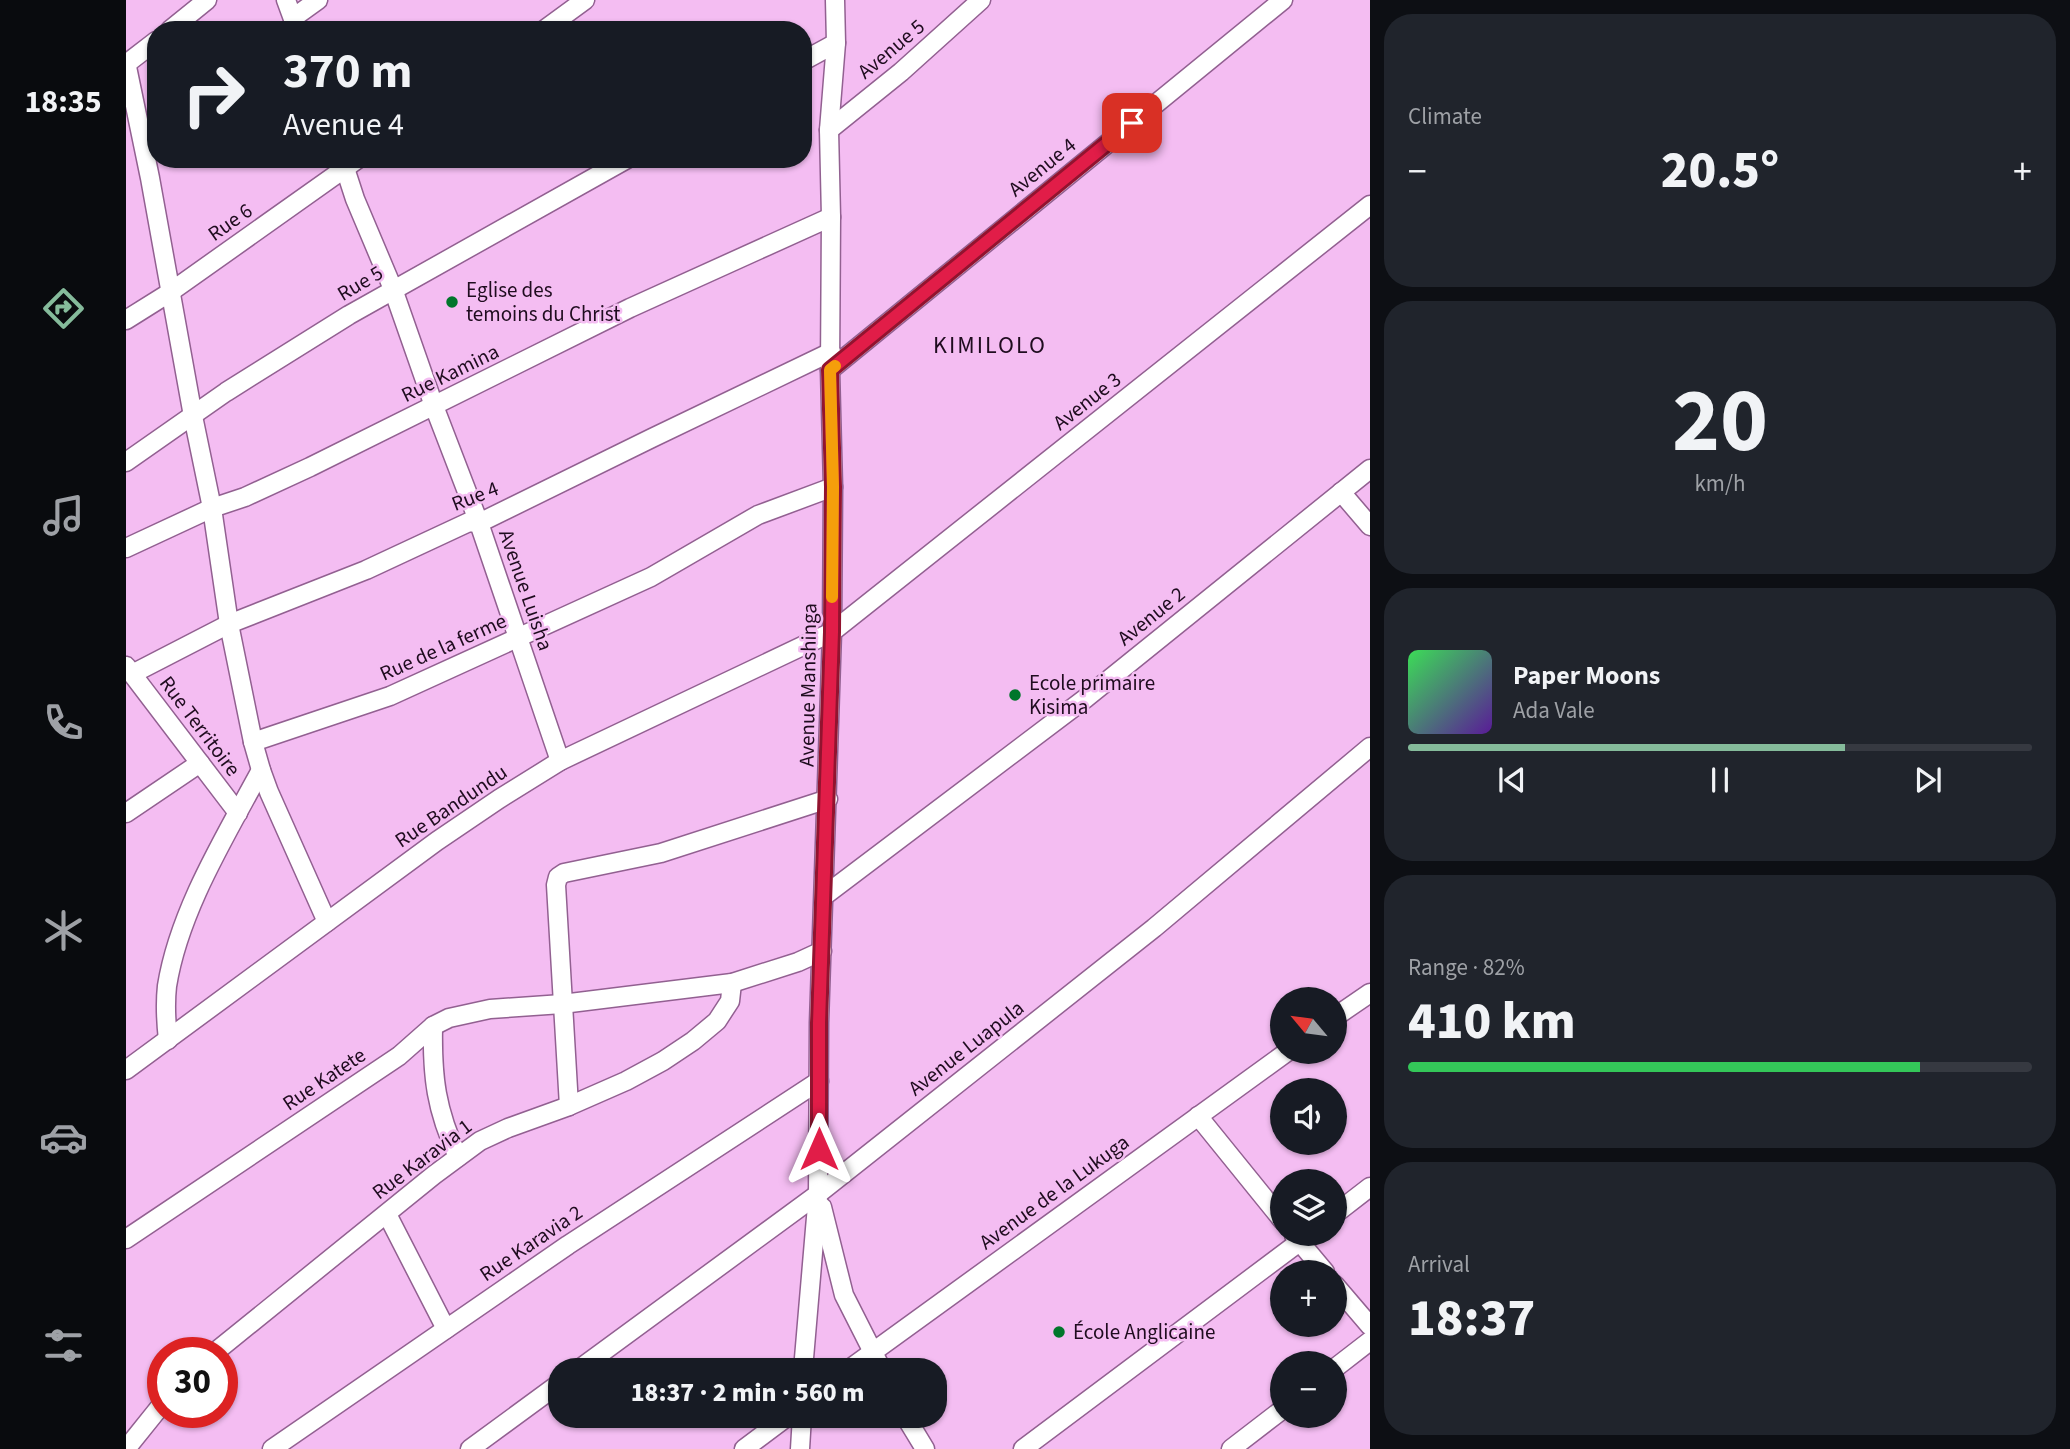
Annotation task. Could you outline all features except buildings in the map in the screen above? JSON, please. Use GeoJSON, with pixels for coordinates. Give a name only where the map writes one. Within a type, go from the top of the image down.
{"type":"FeatureCollection","features":[{"type":"Feature","properties":{"kind":"street"},"geometry":{"type":"LineString","coordinates":[[181,21],[207,0]]}},
{"type":"Feature","properties":{"kind":"street"},"geometry":{"type":"LineString","coordinates":[[286,0],[294,21]]}},
{"type":"Feature","properties":{"kind":"street"},"geometry":{"type":"LineString","coordinates":[[298,21],[318,0]]}},
{"type":"Feature","properties":{"kind":"street"},"geometry":{"type":"LineString","coordinates":[[556,21],[585,0]]}},
{"type":"Feature","properties":{"kind":"street","name":"Avenue Manshinga"},"geometry":{"type":"LineString","coordinates":[[804,1358],[818,1194],[832,632],[829,130],[836,43],[835,0]]}},
{"type":"Feature","properties":{"kind":"street","name":"Avenue 5"},"geometry":{"type":"LineString","coordinates":[[829,130],[901,72],[982,0]]}},
{"type":"Feature","properties":{"kind":"street","name":"Avenue 4"},"geometry":{"type":"LineString","coordinates":[[830,361],[1283,0]]}},
{"type":"Feature","properties":{"kind":"street"},"geometry":{"type":"LineString","coordinates":[[812,56],[836,43]]}},
{"type":"Feature","properties":{"kind":"street"},"geometry":{"type":"LineString","coordinates":[[147,48],[126,63],[147,164]]}},
{"type":"Feature","properties":{"kind":"street"},"geometry":{"type":"LineString","coordinates":[[148,168],[169,293],[212,508],[229,624],[253,742],[261,771],[327,922]]}},
{"type":"Feature","properties":{"kind":"street","name":"Rue 6"},"geometry":{"type":"LineString","coordinates":[[126,320],[169,293],[340,168]]}},
{"type":"Feature","properties":{"kind":"street","name":"Avenue Luisha"},"geometry":{"type":"LineString","coordinates":[[349,168],[355,199],[393,289],[479,523],[560,761]]}},
{"type":"Feature","properties":{"kind":"street","name":"Rue 5"},"geometry":{"type":"LineString","coordinates":[[126,462],[226,392],[393,289],[611,168]]}},
{"type":"Feature","properties":{"kind":"street","name":"Avenue 3"},"geometry":{"type":"LineString","coordinates":[[832,632],[1370,205]]}},
{"type":"Feature","properties":{"kind":"street","name":"Rue Kamina"},"geometry":{"type":"LineString","coordinates":[[126,548],[212,508],[245,497],[630,308],[831,217]]}},
{"type":"Feature","properties":{"kind":"street","name":"Rue 4"},"geometry":{"type":"LineString","coordinates":[[129,670],[229,624],[366,570],[469,522],[479,523],[652,438],[830,361]]}},
{"type":"Feature","properties":{"kind":"street","name":"Avenue 2"},"geometry":{"type":"LineString","coordinates":[[824,896],[1086,698],[1370,469]]}},
{"type":"Feature","properties":{"kind":"street","name":"Rue de la ferme"},"geometry":{"type":"LineString","coordinates":[[253,742],[390,696],[651,577],[758,515],[833,487]]}},
{"type":"Feature","properties":{"kind":"street"},"geometry":{"type":"LineString","coordinates":[[1341,492],[1370,526]]}},
{"type":"Feature","properties":{"kind":"street","name":"Rue Bandundu"},"geometry":{"type":"LineString","coordinates":[[126,1070],[447,834],[560,761],[832,632]]}},
{"type":"Feature","properties":{"kind":"street","name":"Rue Territoire"},"geometry":{"type":"LineString","coordinates":[[129,670],[238,813]]}},
{"type":"Feature","properties":{"kind":"street","name":"Avenue Luapula"},"geometry":{"type":"LineString","coordinates":[[594,1358],[818,1194],[1154,928],[1370,747]]}},
{"type":"Feature","properties":{"kind":"street"},"geometry":{"type":"LineString","coordinates":[[126,813],[200,763]]}},
{"type":"Feature","properties":{"kind":"street"},"geometry":{"type":"LineString","coordinates":[[168,1040],[167,988],[187,915],[261,771]]}},
{"type":"Feature","properties":{"kind":"street"},"geometry":{"type":"LineString","coordinates":[[569,1107],[556,885],[558,877],[564,873],[661,853],[828,799]]}},
{"type":"Feature","properties":{"kind":"street","name":"Rue Katete"},"geometry":{"type":"LineString","coordinates":[[126,1239],[399,1056],[433,1026],[449,1018],[490,1009],[562,1004],[732,983],[798,962],[822,951]]}},
{"type":"Feature","properties":{"kind":"street","name":"Rue Karavia 1"},"geometry":{"type":"LineString","coordinates":[[234,1337],[480,1141],[508,1128],[569,1107],[626,1081],[693,1041],[717,1021],[730,1001],[732,983]]}},
{"type":"Feature","properties":{"kind":"street"},"geometry":{"type":"LineString","coordinates":[[1348,1008],[1370,993]]}},
{"type":"Feature","properties":{"kind":"street"},"geometry":{"type":"LineString","coordinates":[[433,1026],[432,1068],[436,1098],[458,1157]]}},
{"type":"Feature","properties":{"kind":"street","name":"Avenue de la Lukuga"},"geometry":{"type":"LineString","coordinates":[[865,1358],[1270,1064]]}},
{"type":"Feature","properties":{"kind":"street","name":"Rue Karavia 2"},"geometry":{"type":"LineString","coordinates":[[272,1449],[568,1245],[819,1081]]}},
{"type":"Feature","properties":{"kind":"street"},"geometry":{"type":"LineString","coordinates":[[1198,1116],[1270,1205]]}},
{"type":"Feature","properties":{"kind":"street"},"geometry":{"type":"LineString","coordinates":[[1347,1205],[1370,1187]]}},
{"type":"Feature","properties":{"kind":"street"},"geometry":{"type":"LineString","coordinates":[[818,1194],[844,1295],[876,1358]]}},
{"type":"Feature","properties":{"kind":"street"},"geometry":{"type":"LineString","coordinates":[[387,1214],[446,1329]]}},
{"type":"Feature","properties":{"kind":"street"},"geometry":{"type":"LineString","coordinates":[[1023,1449],[1288,1246]]}},
{"type":"Feature","properties":{"kind":"street"},"geometry":{"type":"LineString","coordinates":[[1347,1299],[1370,1326]]}},
{"type":"Feature","properties":{"kind":"street"},"geometry":{"type":"LineString","coordinates":[[1347,1359],[1370,1341]]}},
{"type":"Feature","properties":{"kind":"street"},"geometry":{"type":"LineString","coordinates":[[470,1449],[548,1392]]}},
{"type":"Feature","properties":{"kind":"street"},"geometry":{"type":"LineString","coordinates":[[1231,1449],[1270,1419]]}},
{"type":"Feature","properties":{"kind":"street"},"geometry":{"type":"LineString","coordinates":[[126,1449],[147,1422]]}},
{"type":"Feature","properties":{"kind":"street"},"geometry":{"type":"LineString","coordinates":[[744,1449],[772,1428]]}},
{"type":"Feature","properties":{"kind":"street"},"geometry":{"type":"LineString","coordinates":[[800,1449],[801,1428]]}},
{"type":"Feature","properties":{"kind":"street"},"geometry":{"type":"LineString","coordinates":[[912,1428],[925,1449]]}},
{"type":"Feature","properties":{"kind":"slow traffic"},"geometry":{"type":"LineString","coordinates":[[832,597],[830,370],[835,366]]}},
{"type":"Feature","properties":{"kind":"place","name":"Eglise des temoins du Christ"},"geometry":{"type":"Point","coordinates":[452,302]}},
{"type":"Feature","properties":{"kind":"place","name":"Ecole primaire Kisima"},"geometry":{"type":"Point","coordinates":[1015,695]}},
{"type":"Feature","properties":{"kind":"place","name":"École Anglicaine"},"geometry":{"type":"Point","coordinates":[1059,1332]}},
{"type":"Feature","properties":{"kind":"district","name":"KIMILOLO"},"geometry":{"type":"Point","coordinates":[990,345]}},
{"type":"Feature","properties":{"kind":"route"},"geometry":{"type":"LineString","coordinates":[[819,1149],[819,1023],[832,632],[833,487],[830,370],[1132,123]]}}]}
